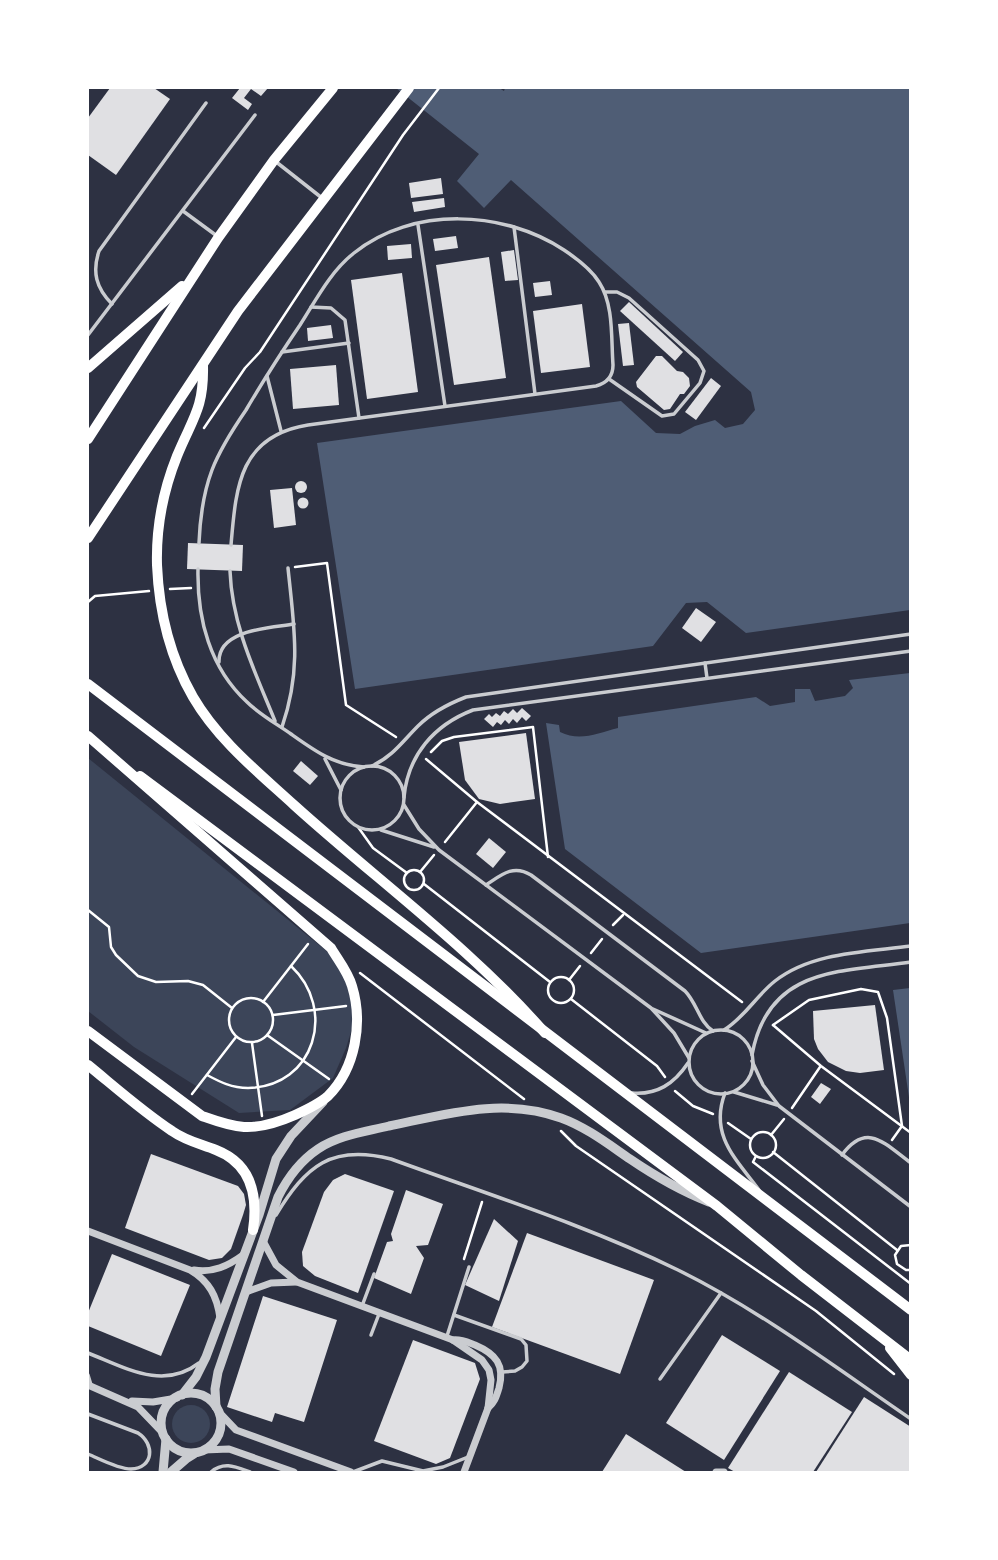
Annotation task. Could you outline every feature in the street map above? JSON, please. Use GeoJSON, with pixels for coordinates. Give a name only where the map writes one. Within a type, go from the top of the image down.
{"type":"FeatureCollection","features":[{"type":"Feature","properties":{"kind":"main road"},"geometry":{"type":"LineString","coordinates":[[88,538],[238,311],[409,88]]}},
{"type":"Feature","properties":{"kind":"main road"},"geometry":{"type":"LineString","coordinates":[[88,439],[218,237],[274,160],[331,90]]}},
{"type":"Feature","properties":{"kind":"main road"},"geometry":{"type":"LineString","coordinates":[[88,368],[192,277]]}},
{"type":"Feature","properties":{"kind":"main road"},"geometry":{"type":"LineString","coordinates":[[203,366],[201,402],[177,456],[161,508],[158,535],[159,590],[168,636],[181,672],[209,721],[227,743],[484,970],[545,1033]]}},
{"type":"Feature","properties":{"kind":"main road"},"geometry":{"type":"LineString","coordinates":[[88,684],[911,1310]]}},
{"type":"Feature","properties":{"kind":"main road"},"geometry":{"type":"LineString","coordinates":[[88,737],[331,948],[348,975],[356,1005],[357,1026],[348,1067],[326,1098],[285,1119],[263,1126],[245,1127],[223,1124],[184,1105],[88,1031]]}},
{"type":"Feature","properties":{"kind":"main road"},"geometry":{"type":"LineString","coordinates":[[88,737],[717,1206],[911,1360]]}},
{"type":"Feature","properties":{"kind":"main road"},"geometry":{"type":"LineString","coordinates":[[88,1065],[165,1126],[190,1141],[230,1158],[241,1168],[250,1180],[254,1194],[256,1209],[253,1230]]}},
{"type":"Feature","properties":{"kind":"main road"},"geometry":{"type":"LineString","coordinates":[[886,1342],[906,1377]]}},
{"type":"Feature","properties":{"kind":"street"},"geometry":{"type":"LineString","coordinates":[[163,1472],[162,1416],[165,1409],[196,1377],[206,1357],[276,1159],[291,1136],[326,1098]]}},
{"type":"Feature","properties":{"kind":"street"},"geometry":{"type":"LineString","coordinates":[[171,1472],[186,1459],[210,1446],[219,1433],[221,1426],[215,1390],[218,1372],[278,1197],[288,1177],[320,1147],[340,1138],[468,1109],[492,1107],[540,1111],[586,1130],[654,1175],[717,1206]]}},
{"type":"Feature","properties":{"kind":"street"},"geometry":{"type":"LineString","coordinates":[[88,1231],[190,1270],[208,1284],[215,1295],[220,1318]]}},
{"type":"Feature","properties":{"kind":"street"},"geometry":{"type":"LineString","coordinates":[[264,1241],[276,1265],[297,1282],[449,1339],[478,1355],[490,1374],[488,1408],[464,1472]]}},
{"type":"Feature","properties":{"kind":"street"},"geometry":{"type":"LineString","coordinates":[[190,1270],[212,1271],[223,1268],[243,1255]]}},
{"type":"Feature","properties":{"kind":"street"},"geometry":{"type":"LineString","coordinates":[[246,1292],[271,1283],[297,1282]]}},
{"type":"Feature","properties":{"kind":"street"},"geometry":{"type":"LineString","coordinates":[[449,1339],[463,1340],[488,1351],[500,1363],[502,1372],[495,1401],[488,1408]]}},
{"type":"Feature","properties":{"kind":"street"},"geometry":{"type":"LineString","coordinates":[[490,1374],[502,1372]]}},
{"type":"Feature","properties":{"kind":"street"},"geometry":{"type":"LineString","coordinates":[[90,1386],[128,1401],[148,1414],[164,1436],[180,1451],[229,1449],[294,1472]]}},
{"type":"Feature","properties":{"kind":"street"},"geometry":{"type":"LineString","coordinates":[[128,1401],[153,1402],[179,1396],[201,1396],[236,1430],[352,1472]]}},
{"type":"Feature","properties":{"kind":"street"},"geometry":{"type":"LineString","coordinates":[[716,1472],[724,1472]]}},
{"type":"Feature","properties":{"kind":"lane"},"geometry":{"type":"LineString","coordinates":[[112,304],[105,297],[96,279],[99,251],[206,103]]}},
{"type":"Feature","properties":{"kind":"lane"},"geometry":{"type":"LineString","coordinates":[[88,335],[255,115]]}},
{"type":"Feature","properties":{"kind":"lane"},"geometry":{"type":"LineString","coordinates":[[274,160],[323,199]]}},
{"type":"Feature","properties":{"kind":"lane"},"geometry":{"type":"LineString","coordinates":[[183,211],[218,237]]}},
{"type":"Feature","properties":{"kind":"lane"},"geometry":{"type":"LineString","coordinates":[[198,543],[205,494],[222,447],[330,278],[354,252],[385,234],[418,224],[466,219],[514,227],[554,244],[598,279],[605,292],[613,365],[609,379],[596,386],[294,427],[281,431],[265,441],[252,454],[242,471],[237,488],[231,545]]}},
{"type":"Feature","properties":{"kind":"lane"},"geometry":{"type":"LineString","coordinates":[[418,224],[445,406]]}},
{"type":"Feature","properties":{"kind":"lane"},"geometry":{"type":"LineString","coordinates":[[514,227],[535,394]]}},
{"type":"Feature","properties":{"kind":"lane"},"geometry":{"type":"LineString","coordinates":[[605,292],[617,292],[629,298],[698,360],[704,371],[700,383],[674,414],[669,416],[657,413],[609,379]]}},
{"type":"Feature","properties":{"kind":"lane"},"geometry":{"type":"LineString","coordinates":[[311,307],[331,308],[345,320],[359,418]]}},
{"type":"Feature","properties":{"kind":"lane"},"geometry":{"type":"LineString","coordinates":[[281,352],[349,343]]}},
{"type":"Feature","properties":{"kind":"lane"},"geometry":{"type":"LineString","coordinates":[[267,375],[281,431]]}},
{"type":"Feature","properties":{"kind":"lane"},"geometry":{"type":"LineString","coordinates":[[282,727],[294,685],[296,665],[288,568]]}},
{"type":"Feature","properties":{"kind":"lane"},"geometry":{"type":"LineString","coordinates":[[198,569],[198,588],[206,636],[219,666],[237,693],[324,758],[343,765],[380,767],[395,775],[403,789],[404,805],[398,818],[380,829]]}},
{"type":"Feature","properties":{"kind":"lane"},"geometry":{"type":"LineString","coordinates":[[230,571],[240,635],[276,723]]}},
{"type":"Feature","properties":{"kind":"lane"},"geometry":{"type":"LineString","coordinates":[[219,666],[219,656],[230,639],[294,624]]}},
{"type":"Feature","properties":{"kind":"lane"},"geometry":{"type":"LineString","coordinates":[[372,766],[405,743],[416,727],[431,714],[466,697],[911,634]]}},
{"type":"Feature","properties":{"kind":"lane"},"geometry":{"type":"LineString","coordinates":[[404,797],[408,774],[418,753],[441,726],[472,710],[911,651]]}},
{"type":"Feature","properties":{"kind":"lane"},"geometry":{"type":"LineString","coordinates":[[705,663],[707,678]]}},
{"type":"Feature","properties":{"kind":"lane"},"geometry":{"type":"LineString","coordinates":[[324,758],[341,790],[343,811],[358,827],[380,829],[439,850]]}},
{"type":"Feature","properties":{"kind":"lane"},"geometry":{"type":"LineString","coordinates":[[341,790],[349,776],[364,767]]}},
{"type":"Feature","properties":{"kind":"lane"},"geometry":{"type":"LineString","coordinates":[[404,805],[419,829],[439,850],[651,1008],[674,1033],[688,1061],[691,1074],[704,1089],[724,1093],[739,1088],[749,1076],[759,1030],[769,1011],[784,993],[797,984],[828,974],[911,962]]}},
{"type":"Feature","properties":{"kind":"lane"},"geometry":{"type":"LineString","coordinates":[[486,885],[508,871],[526,872],[685,991],[698,1006],[704,1022],[713,1031]]}},
{"type":"Feature","properties":{"kind":"lane"},"geometry":{"type":"LineString","coordinates":[[724,1030],[750,1009],[775,981],[808,963],[825,958],[911,946]]}},
{"type":"Feature","properties":{"kind":"lane"},"geometry":{"type":"LineString","coordinates":[[651,1008],[706,1033]]}},
{"type":"Feature","properties":{"kind":"lane"},"geometry":{"type":"LineString","coordinates":[[621,1091],[647,1093],[670,1084],[688,1061],[698,1040],[713,1031],[724,1030],[742,1038],[752,1055]]}},
{"type":"Feature","properties":{"kind":"lane"},"geometry":{"type":"LineString","coordinates":[[752,1061],[763,1085],[779,1106],[911,1207]]}},
{"type":"Feature","properties":{"kind":"lane"},"geometry":{"type":"LineString","coordinates":[[732,1092],[779,1106]]}},
{"type":"Feature","properties":{"kind":"lane"},"geometry":{"type":"LineString","coordinates":[[724,1093],[719,1116],[728,1148],[767,1200]]}},
{"type":"Feature","properties":{"kind":"lane"},"geometry":{"type":"LineString","coordinates":[[842,1155],[849,1145],[862,1137],[877,1138],[911,1163]]}},
{"type":"Feature","properties":{"kind":"lane"},"geometry":{"type":"LineString","coordinates":[[269,1226],[296,1183],[312,1169],[330,1159],[350,1154],[371,1154],[391,1159],[610,1239],[681,1271],[782,1331],[911,1419]]}},
{"type":"Feature","properties":{"kind":"lane"},"geometry":{"type":"LineString","coordinates":[[449,1339],[469,1267]]}},
{"type":"Feature","properties":{"kind":"lane"},"geometry":{"type":"LineString","coordinates":[[362,1306],[374,1274]]}},
{"type":"Feature","properties":{"kind":"lane"},"geometry":{"type":"LineString","coordinates":[[660,1379],[721,1293]]}},
{"type":"Feature","properties":{"kind":"lane"},"geometry":{"type":"LineString","coordinates":[[371,1335],[379,1313]]}},
{"type":"Feature","properties":{"kind":"lane"},"geometry":{"type":"LineString","coordinates":[[454,1315],[521,1339],[526,1345],[527,1361],[522,1367],[502,1372]]}},
{"type":"Feature","properties":{"kind":"lane"},"geometry":{"type":"LineString","coordinates":[[88,1353],[141,1373],[164,1378],[186,1372],[206,1357]]}},
{"type":"Feature","properties":{"kind":"lane"},"geometry":{"type":"LineString","coordinates":[[88,1375],[90,1386]]}},
{"type":"Feature","properties":{"kind":"lane"},"geometry":{"type":"LineString","coordinates":[[88,1415],[138,1433],[150,1444],[148,1460],[134,1469],[88,1454]]}},
{"type":"Feature","properties":{"kind":"lane"},"geometry":{"type":"LineString","coordinates":[[352,1472],[382,1461],[423,1471],[443,1467],[470,1456]]}},
{"type":"Feature","properties":{"kind":"lane"},"geometry":{"type":"LineString","coordinates":[[211,1472],[226,1465],[250,1472]]}},
{"type":"Feature","properties":{"kind":"path"},"geometry":{"type":"LineString","coordinates":[[200,436],[245,368],[260,352],[403,135],[439,88]]}},
{"type":"Feature","properties":{"kind":"path"},"geometry":{"type":"LineString","coordinates":[[288,568],[327,563],[346,705],[405,743]]}},
{"type":"Feature","properties":{"kind":"path"},"geometry":{"type":"LineString","coordinates":[[88,602],[95,596],[198,588]]}},
{"type":"Feature","properties":{"kind":"path"},"geometry":{"type":"LineString","coordinates":[[425,758],[442,741],[454,737],[533,727],[548,856]]}},
{"type":"Feature","properties":{"kind":"path"},"geometry":{"type":"LineString","coordinates":[[418,753],[477,802],[750,1009]]}},
{"type":"Feature","properties":{"kind":"path"},"geometry":{"type":"LineString","coordinates":[[420,872],[477,802]]}},
{"type":"Feature","properties":{"kind":"path"},"geometry":{"type":"LineString","coordinates":[[358,827],[373,848],[407,873]]}},
{"type":"Feature","properties":{"kind":"path"},"geometry":{"type":"LineString","coordinates":[[398,881],[408,889],[417,891],[424,884],[424,875],[416,870],[407,873],[403,881],[408,889]]}},
{"type":"Feature","properties":{"kind":"path"},"geometry":{"type":"LineString","coordinates":[[424,884],[550,982]]}},
{"type":"Feature","properties":{"kind":"path"},"geometry":{"type":"LineString","coordinates":[[88,910],[109,927],[111,947],[138,975],[156,982],[188,981],[203,985],[232,1008]]}},
{"type":"Feature","properties":{"kind":"path"},"geometry":{"type":"LineString","coordinates":[[569,980],[623,914]]}},
{"type":"Feature","properties":{"kind":"path"},"geometry":{"type":"LineString","coordinates":[[263,1002],[316,933]]}},
{"type":"Feature","properties":{"kind":"path"},"geometry":{"type":"LineString","coordinates":[[206,1075],[236,1087],[258,1087],[283,1078],[303,1060],[314,1037],[316,1010],[305,981],[291,966]]}},
{"type":"Feature","properties":{"kind":"path"},"geometry":{"type":"LineString","coordinates":[[348,975],[356,970],[540,1111]]}},
{"type":"Feature","properties":{"kind":"path"},"geometry":{"type":"LineString","coordinates":[[560,977],[569,980],[574,989],[571,999],[562,1003],[552,1000],[547,992],[550,982],[560,977]]}},
{"type":"Feature","properties":{"kind":"path"},"geometry":{"type":"LineString","coordinates":[[888,1146],[902,1126],[887,1018],[878,992],[861,989],[809,1000],[773,1025],[821,1066],[902,1126],[911,1133]]}},
{"type":"Feature","properties":{"kind":"path"},"geometry":{"type":"LineString","coordinates":[[571,999],[657,1066],[670,1084],[693,1107],[719,1116],[751,1139]]}},
{"type":"Feature","properties":{"kind":"path"},"geometry":{"type":"LineString","coordinates":[[245,1000],[263,1002],[272,1015],[271,1029],[267,1035],[252,1042],[236,1037],[229,1025],[232,1008],[245,1000]]}},
{"type":"Feature","properties":{"kind":"path"},"geometry":{"type":"LineString","coordinates":[[272,1015],[356,1005]]}},
{"type":"Feature","properties":{"kind":"path"},"geometry":{"type":"LineString","coordinates":[[267,1035],[337,1085]]}},
{"type":"Feature","properties":{"kind":"path"},"geometry":{"type":"LineString","coordinates":[[184,1105],[236,1037]]}},
{"type":"Feature","properties":{"kind":"path"},"geometry":{"type":"LineString","coordinates":[[252,1042],[263,1126]]}},
{"type":"Feature","properties":{"kind":"path"},"geometry":{"type":"LineString","coordinates":[[771,1135],[821,1066]]}},
{"type":"Feature","properties":{"kind":"path"},"geometry":{"type":"LineString","coordinates":[[558,1128],[576,1146],[816,1311],[906,1377]]}},
{"type":"Feature","properties":{"kind":"path"},"geometry":{"type":"LineString","coordinates":[[758,1133],[771,1135],[775,1143],[773,1152],[765,1157],[756,1156],[750,1148],[751,1139],[758,1133]]}},
{"type":"Feature","properties":{"kind":"path"},"geometry":{"type":"LineString","coordinates":[[773,1152],[897,1250]]}},
{"type":"Feature","properties":{"kind":"path"},"geometry":{"type":"LineString","coordinates":[[756,1156],[753,1162],[911,1284]]}},
{"type":"Feature","properties":{"kind":"path"},"geometry":{"type":"LineString","coordinates":[[911,1245],[901,1246],[895,1255],[901,1268],[911,1270]]}},
{"type":"Feature","properties":{"kind":"shaded area"},"geometry":{"type":"Polygon","coordinates":[[[396,88],[499,88],[504,91],[505,88],[910,88],[910,610],[746,633],[707,602],[686,603],[653,646],[355,689],[317,443],[621,401],[656,433],[680,434],[715,420],[725,428],[743,424],[755,410],[751,392],[511,180],[484,208],[457,181],[479,154],[396,88]]]}},
{"type":"Feature","properties":{"kind":"shaded area"},"geometry":{"type":"Polygon","coordinates":[[[910,673],[910,923],[701,953],[565,849],[546,723],[559,725],[560,732],[567,735],[589,736],[618,728],[618,717],[756,697],[770,706],[795,702],[795,689],[810,689],[815,701],[845,696],[853,688],[849,680],[910,673]]]}},
{"type":"Feature","properties":{"kind":"shaded area"},"geometry":{"type":"Polygon","coordinates":[[[88,758],[334,957],[353,995],[354,1022],[333,1078],[290,1110],[239,1113],[134,1047],[88,1011],[88,758]]]}},
{"type":"Feature","properties":{"kind":"shaded area"},"geometry":{"type":"Polygon","coordinates":[[[911,988],[910,1104],[893,990],[911,988]]]}},
{"type":"Feature","properties":{"kind":"shaded area"},"geometry":{"type":"Polygon","coordinates":[[[191,1405],[204,1411],[210,1424],[204,1437],[191,1443],[178,1437],[172,1424],[178,1411],[191,1405]]]}},
{"type":"Feature","properties":{"kind":"building"},"geometry":{"type":"Polygon","coordinates":[[[110,88],[154,88],[170,99],[116,175],[88,155],[88,118],[110,88]]]}},
{"type":"Feature","properties":{"kind":"building"},"geometry":{"type":"Polygon","coordinates":[[[240,88],[268,88],[261,96],[251,89],[244,98],[252,104],[248,110],[232,98],[240,88]]]}},
{"type":"Feature","properties":{"kind":"building"},"geometry":{"type":"Polygon","coordinates":[[[441,178],[443,194],[411,198],[409,183],[441,178]]]}},
{"type":"Feature","properties":{"kind":"building"},"geometry":{"type":"Polygon","coordinates":[[[444,198],[445,207],[414,212],[412,202],[444,198]]]}},
{"type":"Feature","properties":{"kind":"building"},"geometry":{"type":"Polygon","coordinates":[[[456,236],[458,248],[435,251],[433,239],[456,236]]]}},
{"type":"Feature","properties":{"kind":"building"},"geometry":{"type":"Polygon","coordinates":[[[411,244],[412,258],[388,260],[387,246],[411,244]]]}},
{"type":"Feature","properties":{"kind":"building"},"geometry":{"type":"Polygon","coordinates":[[[514,250],[518,280],[505,281],[501,252],[514,250]]]}},
{"type":"Feature","properties":{"kind":"building"},"geometry":{"type":"Polygon","coordinates":[[[489,257],[506,378],[454,385],[436,265],[489,257]]]}},
{"type":"Feature","properties":{"kind":"building"},"geometry":{"type":"Polygon","coordinates":[[[402,273],[418,392],[367,399],[351,280],[402,273]]]}},
{"type":"Feature","properties":{"kind":"building"},"geometry":{"type":"Polygon","coordinates":[[[550,281],[552,295],[535,297],[533,283],[550,281]]]}},
{"type":"Feature","properties":{"kind":"building"},"geometry":{"type":"Polygon","coordinates":[[[629,302],[683,352],[675,361],[620,311],[629,302]]]}},
{"type":"Feature","properties":{"kind":"building"},"geometry":{"type":"Polygon","coordinates":[[[582,304],[590,367],[541,373],[533,311],[582,304]]]}},
{"type":"Feature","properties":{"kind":"building"},"geometry":{"type":"Polygon","coordinates":[[[629,323],[634,365],[623,366],[618,324],[629,323]]]}},
{"type":"Feature","properties":{"kind":"building"},"geometry":{"type":"Polygon","coordinates":[[[331,325],[333,338],[308,341],[307,328],[331,325]]]}},
{"type":"Feature","properties":{"kind":"building"},"geometry":{"type":"Polygon","coordinates":[[[656,356],[662,356],[677,371],[683,372],[689,378],[690,386],[684,394],[680,394],[670,409],[664,410],[637,387],[636,382],[656,356]]]}},
{"type":"Feature","properties":{"kind":"building"},"geometry":{"type":"Polygon","coordinates":[[[336,365],[339,405],[293,409],[290,369],[336,365]]]}},
{"type":"Feature","properties":{"kind":"building"},"geometry":{"type":"Polygon","coordinates":[[[711,378],[721,386],[696,420],[685,412],[711,378]]]}},
{"type":"Feature","properties":{"kind":"building"},"geometry":{"type":"Polygon","coordinates":[[[301,481],[307,487],[301,493],[295,487],[301,481]]]}},
{"type":"Feature","properties":{"kind":"building"},"geometry":{"type":"Polygon","coordinates":[[[292,488],[296,525],[274,528],[270,490],[292,488]]]}},
{"type":"Feature","properties":{"kind":"building"},"geometry":{"type":"Polygon","coordinates":[[[303,498],[307,499],[307,507],[303,508],[299,507],[298,503],[299,499],[303,498]]]}},
{"type":"Feature","properties":{"kind":"building"},"geometry":{"type":"Polygon","coordinates":[[[188,543],[243,545],[242,571],[187,569],[188,543]]]}},
{"type":"Feature","properties":{"kind":"building"},"geometry":{"type":"Polygon","coordinates":[[[696,608],[716,622],[701,642],[682,628],[696,608]]]}},
{"type":"Feature","properties":{"kind":"building"},"geometry":{"type":"Polygon","coordinates":[[[522,708],[531,716],[526,721],[522,717],[517,723],[513,719],[509,724],[505,720],[501,725],[497,722],[493,727],[484,719],[489,714],[492,717],[496,713],[500,716],[504,711],[508,714],[513,709],[517,713],[522,708]]]}},
{"type":"Feature","properties":{"kind":"building"},"geometry":{"type":"Polygon","coordinates":[[[526,733],[535,799],[500,804],[479,799],[465,780],[459,742],[526,733]]]}},
{"type":"Feature","properties":{"kind":"building"},"geometry":{"type":"Polygon","coordinates":[[[301,761],[318,776],[310,785],[293,771],[301,761]]]}},
{"type":"Feature","properties":{"kind":"building"},"geometry":{"type":"Polygon","coordinates":[[[489,838],[506,852],[493,868],[476,854],[489,838]]]}},
{"type":"Feature","properties":{"kind":"building"},"geometry":{"type":"Polygon","coordinates":[[[875,1005],[884,1070],[860,1073],[846,1071],[828,1062],[814,1039],[813,1011],[875,1005]]]}},
{"type":"Feature","properties":{"kind":"building"},"geometry":{"type":"Polygon","coordinates":[[[821,1083],[831,1089],[820,1104],[811,1097],[821,1083]]]}},
{"type":"Feature","properties":{"kind":"building"},"geometry":{"type":"Polygon","coordinates":[[[151,1154],[238,1186],[244,1194],[246,1205],[243,1215],[231,1249],[222,1258],[209,1260],[125,1228],[151,1154]]]}},
{"type":"Feature","properties":{"kind":"building"},"geometry":{"type":"Polygon","coordinates":[[[345,1174],[394,1191],[358,1293],[315,1276],[303,1266],[302,1252],[324,1192],[333,1180],[345,1174]]]}},
{"type":"Feature","properties":{"kind":"building"},"geometry":{"type":"Polygon","coordinates":[[[406,1190],[443,1204],[428,1245],[416,1246],[424,1258],[411,1294],[374,1278],[387,1242],[393,1241],[391,1234],[406,1190]]]}},
{"type":"Feature","properties":{"kind":"building"},"geometry":{"type":"Polygon","coordinates":[[[494,1219],[518,1241],[499,1301],[465,1285],[494,1219]]]}},
{"type":"Feature","properties":{"kind":"building"},"geometry":{"type":"Polygon","coordinates":[[[527,1233],[654,1280],[620,1374],[492,1327],[527,1233]]]}},
{"type":"Feature","properties":{"kind":"building"},"geometry":{"type":"Polygon","coordinates":[[[112,1254],[190,1285],[161,1356],[88,1326],[88,1313],[112,1254]]]}},
{"type":"Feature","properties":{"kind":"building"},"geometry":{"type":"Polygon","coordinates":[[[263,1296],[337,1320],[304,1422],[275,1413],[272,1422],[227,1407],[263,1296]]]}},
{"type":"Feature","properties":{"kind":"building"},"geometry":{"type":"Polygon","coordinates":[[[722,1335],[780,1371],[724,1460],[666,1423],[722,1335]]]}},
{"type":"Feature","properties":{"kind":"building"},"geometry":{"type":"Polygon","coordinates":[[[413,1340],[475,1363],[480,1379],[450,1458],[436,1464],[374,1441],[413,1340]]]}},
{"type":"Feature","properties":{"kind":"building"},"geometry":{"type":"Polygon","coordinates":[[[789,1372],[852,1412],[813,1472],[735,1472],[728,1468],[789,1372]]]}},
{"type":"Feature","properties":{"kind":"building"},"geometry":{"type":"Polygon","coordinates":[[[864,1397],[911,1427],[911,1472],[816,1472],[864,1397]]]}},
{"type":"Feature","properties":{"kind":"building"},"geometry":{"type":"Polygon","coordinates":[[[626,1434],[686,1472],[602,1472],[626,1434]]]}}]}
